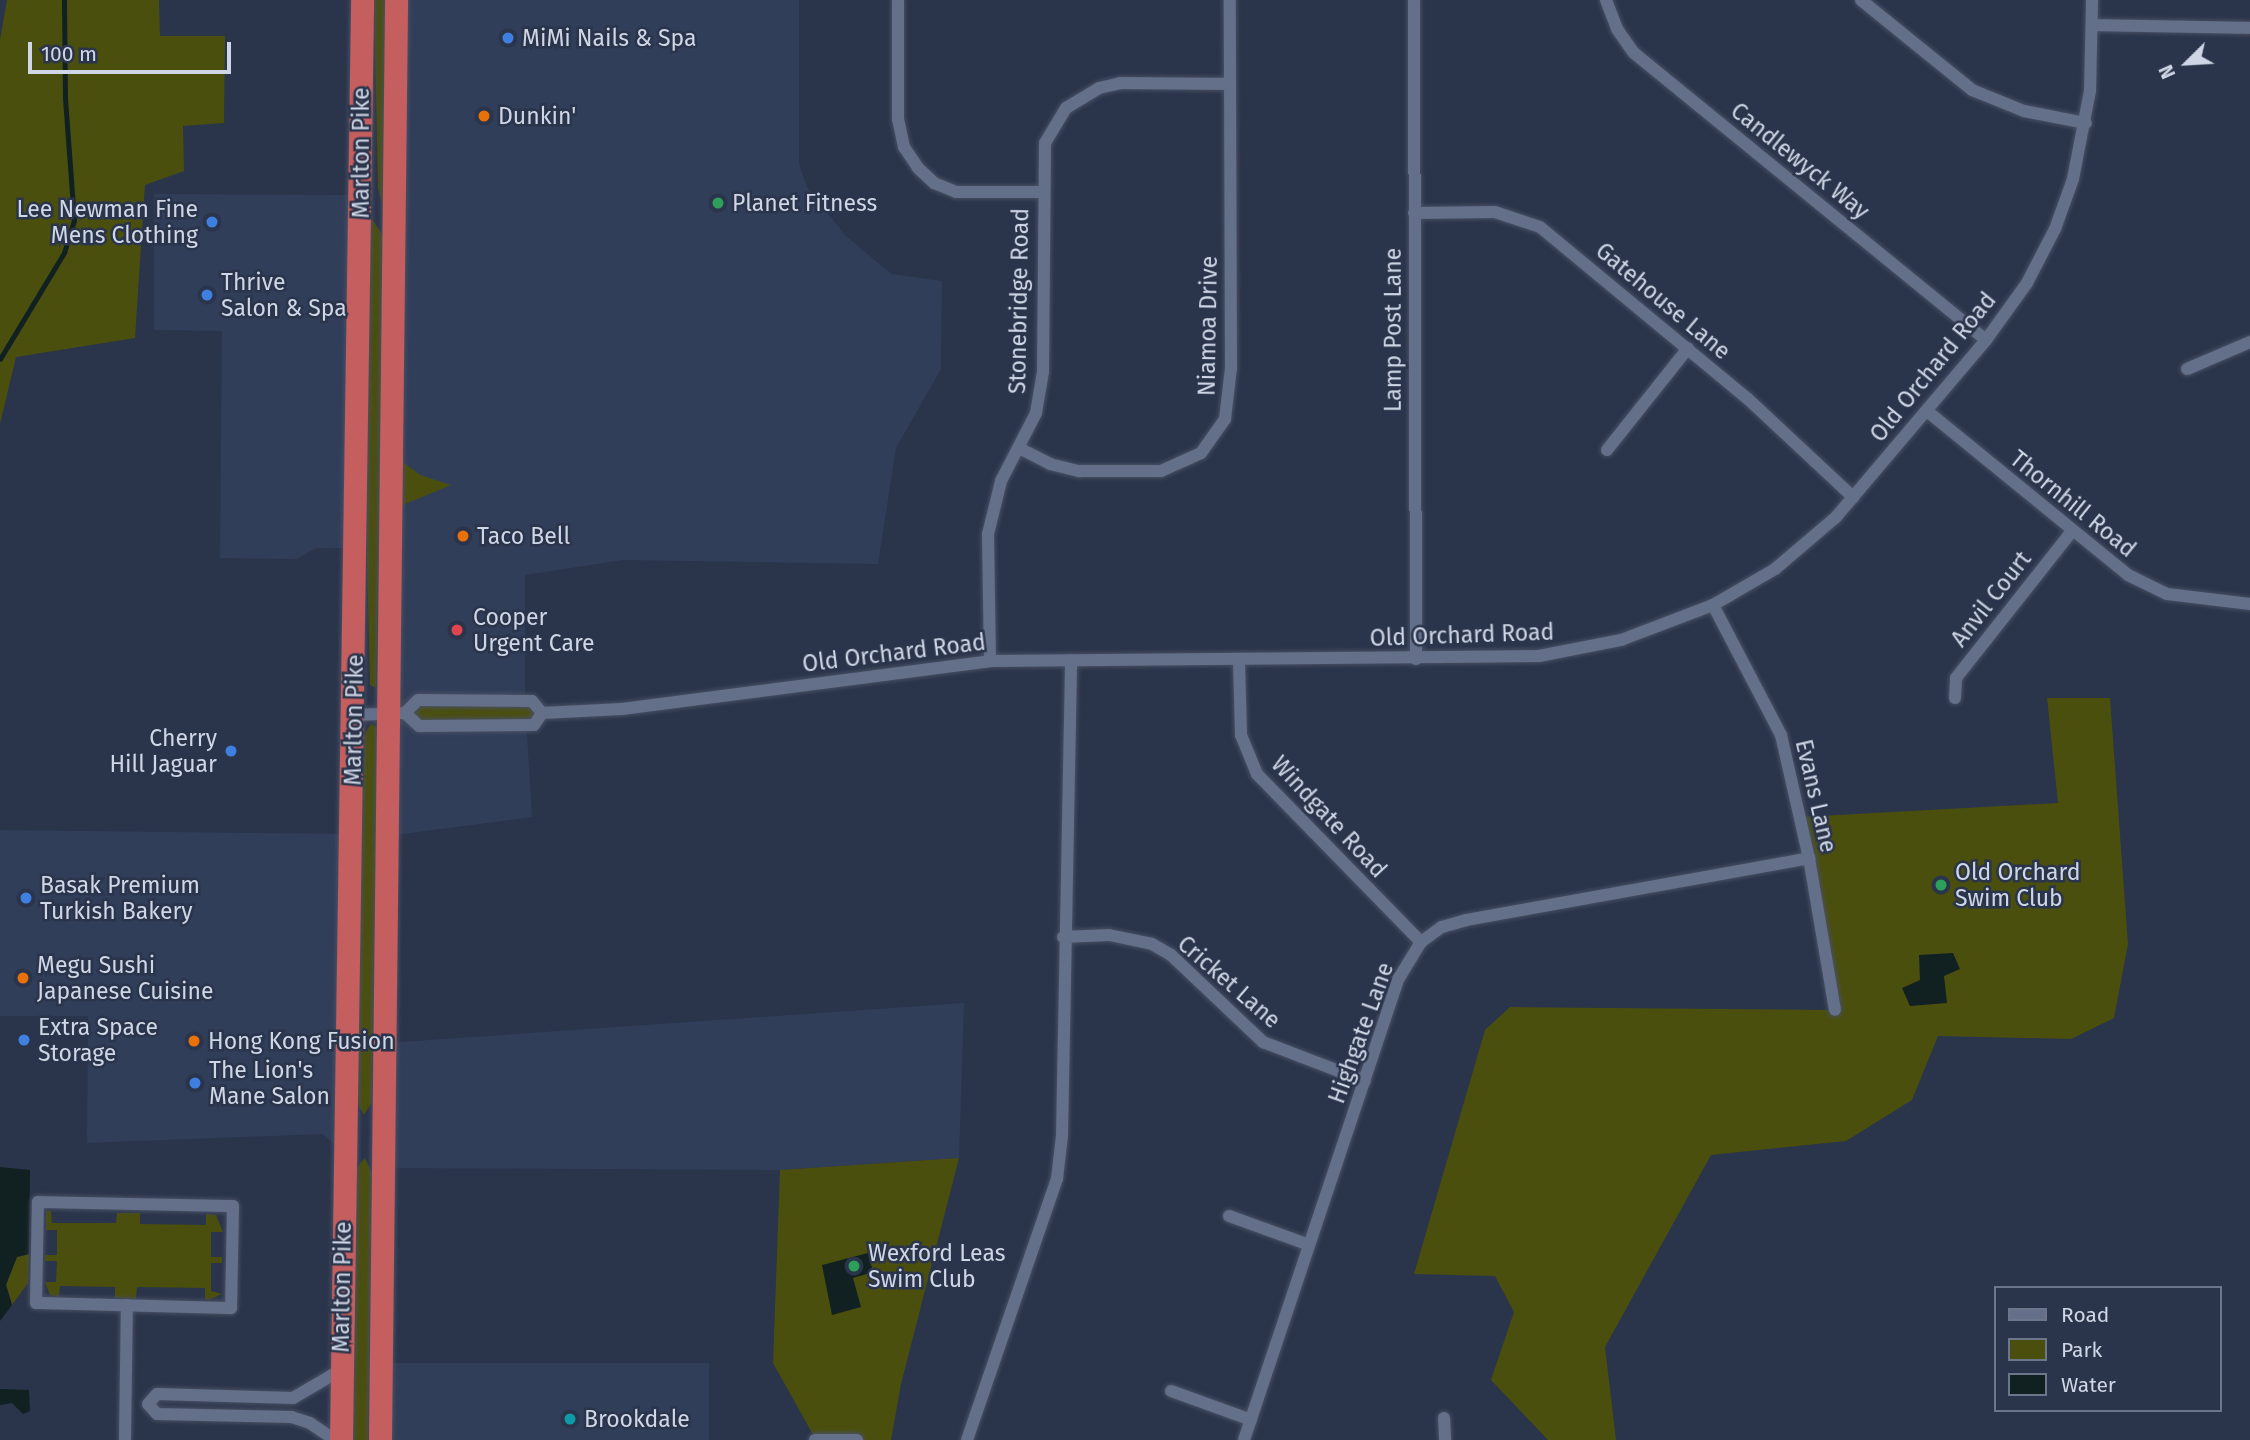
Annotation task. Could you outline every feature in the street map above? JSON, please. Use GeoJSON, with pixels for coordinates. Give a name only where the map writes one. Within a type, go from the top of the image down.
{"type":"FeatureCollection","features":[{"type":"Feature","properties":{"kind":"highway","name":"Marlton Pike"},"geometry":{"type":"LineString","coordinates":[[341,1440],[354,715],[362,0]]}},
{"type":"Feature","properties":{"kind":"highway","name":"Marlton Pike"},"geometry":{"type":"LineString","coordinates":[[380,1440],[396,714],[392,239],[396,0]]}},
{"type":"Feature","properties":{"kind":"highway"},"geometry":{"type":"LineString","coordinates":[[361,172],[369,208],[392,239]]}},
{"type":"Feature","properties":{"kind":"street"},"geometry":{"type":"LineString","coordinates":[[898,0],[898,119],[904,147],[918,168],[956,192],[1042,192]]}},
{"type":"Feature","properties":{"kind":"street","name":"Niamoa Drive"},"geometry":{"type":"LineString","coordinates":[[1018,448],[1050,464],[1079,471],[1161,471],[1183,464],[1216,438],[1225,419],[1231,368],[1230,0]]}},
{"type":"Feature","properties":{"kind":"street","name":"Lamp Post Lane"},"geometry":{"type":"LineString","coordinates":[[1414,0],[1416,659]]}},
{"type":"Feature","properties":{"kind":"street","name":"Candlewyck Way"},"geometry":{"type":"LineString","coordinates":[[1606,0],[1633,53],[1986,340]]}},
{"type":"Feature","properties":{"kind":"street"},"geometry":{"type":"LineString","coordinates":[[1861,0],[1972,90],[2024,111],[2086,123]]}},
{"type":"Feature","properties":{"kind":"street","name":"Old Orchard Road"},"geometry":{"type":"LineString","coordinates":[[542,713],[622,709],[990,661],[1239,662],[1416,659],[1574,651],[1661,628],[1713,606],[1796,553],[1853,497],[1986,340],[2027,283],[2055,229],[2086,123],[2094,25],[2092,0]]}},
{"type":"Feature","properties":{"kind":"street"},"geometry":{"type":"LineString","coordinates":[[2094,25],[2250,28]]}},
{"type":"Feature","properties":{"kind":"street","name":"Stonebridge Road"},"geometry":{"type":"LineString","coordinates":[[990,661],[988,534],[1001,481],[1036,413],[1043,372],[1042,192],[1045,143],[1066,108],[1082,95],[1120,83],[1230,85]]}},
{"type":"Feature","properties":{"kind":"street","name":"Gatehouse Lane"},"geometry":{"type":"LineString","coordinates":[[1413,213],[1495,212],[1540,227],[1688,348],[1853,497]]}},
{"type":"Feature","properties":{"kind":"street"},"geometry":{"type":"LineString","coordinates":[[2187,369],[2250,342]]}},
{"type":"Feature","properties":{"kind":"street"},"geometry":{"type":"LineString","coordinates":[[1607,450],[1688,348]]}},
{"type":"Feature","properties":{"kind":"street","name":"Thornhill Road"},"geometry":{"type":"LineString","coordinates":[[1927,411],[2128,575],[2167,594],[2250,604]]}},
{"type":"Feature","properties":{"kind":"street","name":"Anvil Court"},"geometry":{"type":"LineString","coordinates":[[1955,698],[1956,678],[2072,531]]}},
{"type":"Feature","properties":{"kind":"street","name":"Evans Lane"},"geometry":{"type":"LineString","coordinates":[[1713,606],[1781,735],[1809,858],[1835,1010]]}},
{"type":"Feature","properties":{"kind":"street"},"geometry":{"type":"LineString","coordinates":[[967,1440],[1057,1178],[1062,1136],[1063,937],[1071,660]]}},
{"type":"Feature","properties":{"kind":"street","name":"Windgate Road"},"geometry":{"type":"LineString","coordinates":[[1239,662],[1241,735],[1257,774],[1421,942]]}},
{"type":"Feature","properties":{"kind":"street","name":"Old Orchard Road"},"geometry":{"type":"LineString","coordinates":[[396,714],[418,700],[532,701],[542,713]]}},
{"type":"Feature","properties":{"kind":"street","name":"Old Orchard Road"},"geometry":{"type":"LineString","coordinates":[[354,715],[396,714],[419,726],[445,726],[534,725],[542,713]]}},
{"type":"Feature","properties":{"kind":"street","name":"Highgate Lane"},"geometry":{"type":"LineString","coordinates":[[1244,1440],[1399,978],[1421,942],[1442,927],[1466,920],[1809,858]]}},
{"type":"Feature","properties":{"kind":"street","name":"Cricket Lane"},"geometry":{"type":"LineString","coordinates":[[1063,937],[1108,935],[1152,944],[1171,955],[1263,1042],[1364,1081]]}},
{"type":"Feature","properties":{"kind":"street"},"geometry":{"type":"LineString","coordinates":[[38,1202],[233,1206],[231,1308],[127,1305],[36,1303],[38,1202]]}},
{"type":"Feature","properties":{"kind":"street"},"geometry":{"type":"LineString","coordinates":[[1229,1216],[1309,1245]]}},
{"type":"Feature","properties":{"kind":"street"},"geometry":{"type":"LineString","coordinates":[[125,1440],[127,1305]]}},
{"type":"Feature","properties":{"kind":"street"},"geometry":{"type":"LineString","coordinates":[[126,1404],[148,1404],[157,1394],[293,1398],[341,1370]]}},
{"type":"Feature","properties":{"kind":"street"},"geometry":{"type":"LineString","coordinates":[[1171,1391],[1251,1420]]}},
{"type":"Feature","properties":{"kind":"street"},"geometry":{"type":"LineString","coordinates":[[148,1404],[156,1414],[292,1417],[310,1423],[335,1440]]}},
{"type":"Feature","properties":{"kind":"street"},"geometry":{"type":"LineString","coordinates":[[1444,1418],[1445,1440]]}},
{"type":"Feature","properties":{"kind":"street"},"geometry":{"type":"LineString","coordinates":[[815,1440],[857,1440]]}},
{"type":"Feature","properties":{"kind":"shaded area"},"geometry":{"type":"Polygon","coordinates":[[[396,0],[799,0],[799,164],[807,187],[845,235],[891,274],[942,281],[941,369],[896,448],[878,564],[623,560],[525,575],[525,701],[532,817],[387,836],[396,0]]]}},
{"type":"Feature","properties":{"kind":"shaded area"},"geometry":{"type":"Polygon","coordinates":[[[154,194],[361,195],[357,548],[316,548],[297,559],[220,558],[222,331],[154,330],[154,194]]]}},
{"type":"Feature","properties":{"kind":"shaded area"},"geometry":{"type":"Polygon","coordinates":[[[0,830],[351,834],[343,1153],[323,1134],[87,1143],[88,1016],[0,1016],[0,830]]]}},
{"type":"Feature","properties":{"kind":"shaded area"},"geometry":{"type":"Polygon","coordinates":[[[964,1003],[959,1158],[780,1170],[385,1168],[386,1043],[964,1003]]]}},
{"type":"Feature","properties":{"kind":"shaded area"},"geometry":{"type":"Polygon","coordinates":[[[381,1363],[709,1363],[709,1440],[381,1440],[381,1363]]]}},
{"type":"Feature","properties":{"kind":"green space"},"geometry":{"type":"Polygon","coordinates":[[[7,0],[159,0],[160,36],[225,36],[224,123],[183,126],[184,171],[145,185],[135,338],[16,357],[0,424],[0,40],[7,0]]]}},
{"type":"Feature","properties":{"kind":"green space"},"geometry":{"type":"Polygon","coordinates":[[[374,0],[388,0],[383,208],[378,188],[374,0]]]}},
{"type":"Feature","properties":{"kind":"green space"},"geometry":{"type":"Polygon","coordinates":[[[371,217],[385,239],[376,688],[370,685],[365,471],[371,217]]]}},
{"type":"Feature","properties":{"kind":"green space"},"geometry":{"type":"Polygon","coordinates":[[[390,441],[403,462],[420,475],[451,485],[405,504],[389,521],[390,441]]]}},
{"type":"Feature","properties":{"kind":"green space"},"geometry":{"type":"Polygon","coordinates":[[[2047,698],[2110,698],[2128,944],[2114,1018],[2071,1039],[1938,1036],[1912,1100],[1846,1141],[1711,1155],[1605,1347],[1616,1440],[1548,1440],[1491,1380],[1514,1312],[1495,1276],[1414,1274],[1485,1030],[1510,1007],[1835,1010],[1801,817],[2058,803],[2047,698]]]}},
{"type":"Feature","properties":{"kind":"green space"},"geometry":{"type":"Polygon","coordinates":[[[418,700],[532,701],[542,713],[534,725],[419,726],[405,713],[418,700]]]}},
{"type":"Feature","properties":{"kind":"green space"},"geometry":{"type":"Polygon","coordinates":[[[371,724],[378,728],[372,1102],[364,1115],[357,1103],[363,736],[371,724]]]}},
{"type":"Feature","properties":{"kind":"green space"},"geometry":{"type":"Polygon","coordinates":[[[365,1158],[372,1173],[368,1440],[353,1440],[357,1167],[365,1158]]]}},
{"type":"Feature","properties":{"kind":"green space","name":"Wexford Leas Swim Club"},"geometry":{"type":"Polygon","coordinates":[[[959,1158],[901,1384],[891,1440],[816,1440],[773,1363],[780,1170],[959,1158]]]}},
{"type":"Feature","properties":{"kind":"green space"},"geometry":{"type":"Polygon","coordinates":[[[46,1211],[51,1211],[52,1223],[116,1223],[117,1213],[140,1213],[140,1224],[206,1225],[206,1214],[216,1215],[223,1232],[211,1232],[211,1257],[222,1257],[222,1263],[211,1263],[211,1291],[222,1294],[209,1300],[205,1299],[205,1288],[137,1287],[136,1299],[115,1298],[115,1287],[60,1286],[59,1297],[50,1295],[45,1282],[56,1282],[57,1261],[45,1261],[45,1255],[57,1255],[57,1230],[46,1230],[46,1211]]]}},
{"type":"Feature","properties":{"kind":"green space"},"geometry":{"type":"Polygon","coordinates":[[[29,1254],[28,1283],[12,1305],[6,1284],[17,1257],[29,1254]]]}},
{"type":"Feature","properties":{"kind":"water"},"geometry":{"type":"Polygon","coordinates":[[[1953,953],[1960,969],[1944,976],[1947,1003],[1910,1006],[1902,988],[1920,980],[1919,955],[1953,953]]]}},
{"type":"Feature","properties":{"kind":"water"},"geometry":{"type":"Polygon","coordinates":[[[0,1167],[30,1170],[29,1254],[17,1257],[6,1285],[12,1305],[0,1321],[0,1167]]]}},
{"type":"Feature","properties":{"kind":"water"},"geometry":{"type":"Polygon","coordinates":[[[868,1253],[873,1272],[853,1278],[861,1307],[832,1315],[822,1265],[868,1253]]]}},
{"type":"Feature","properties":{"kind":"water"},"geometry":{"type":"Polygon","coordinates":[[[0,1389],[29,1390],[30,1411],[23,1414],[12,1403],[0,1405],[0,1389]]]}},
{"type":"Feature","properties":{"kind":"waterway"},"geometry":{"type":"LineString","coordinates":[[0,359],[64,253],[74,221],[65,98],[64,0]]}},
{"type":"Feature","properties":{"kind":"place","name":"MiMi Nails & Spa"},"geometry":{"type":"Point","coordinates":[508,38]}},
{"type":"Feature","properties":{"kind":"place","name":"Dunkin'"},"geometry":{"type":"Point","coordinates":[484,116]}},
{"type":"Feature","properties":{"kind":"place","name":"Planet Fitness"},"geometry":{"type":"Point","coordinates":[718,203]}},
{"type":"Feature","properties":{"kind":"place","name":"Lee Newman Fine Mens Clothing"},"geometry":{"type":"Point","coordinates":[212,222]}},
{"type":"Feature","properties":{"kind":"place","name":"Thrive Salon & Spa"},"geometry":{"type":"Point","coordinates":[207,295]}},
{"type":"Feature","properties":{"kind":"place","name":"Taco Bell"},"geometry":{"type":"Point","coordinates":[463,536]}},
{"type":"Feature","properties":{"kind":"place","name":"Cooper Urgent Care"},"geometry":{"type":"Point","coordinates":[457,630]}},
{"type":"Feature","properties":{"kind":"place","name":"Cherry Hill Jaguar"},"geometry":{"type":"Point","coordinates":[231,751]}},
{"type":"Feature","properties":{"kind":"place","name":"Old Orchard Swim Club"},"geometry":{"type":"Point","coordinates":[1941,885]}},
{"type":"Feature","properties":{"kind":"place","name":"Basak Premium Turkish Bakery"},"geometry":{"type":"Point","coordinates":[26,898]}},
{"type":"Feature","properties":{"kind":"place","name":"Megu Sushi Japanese Cuisine"},"geometry":{"type":"Point","coordinates":[23,978]}},
{"type":"Feature","properties":{"kind":"place","name":"Extra Space Storage"},"geometry":{"type":"Point","coordinates":[24,1040]}},
{"type":"Feature","properties":{"kind":"place","name":"Hong Kong Fusion"},"geometry":{"type":"Point","coordinates":[194,1041]}},
{"type":"Feature","properties":{"kind":"place","name":"The Lion's Mane Salon"},"geometry":{"type":"Point","coordinates":[195,1083]}},
{"type":"Feature","properties":{"kind":"place","name":"Wexford Leas Swim Club"},"geometry":{"type":"Point","coordinates":[854,1266]}},
{"type":"Feature","properties":{"kind":"place","name":"Brookdale"},"geometry":{"type":"Point","coordinates":[570,1419]}}]}
